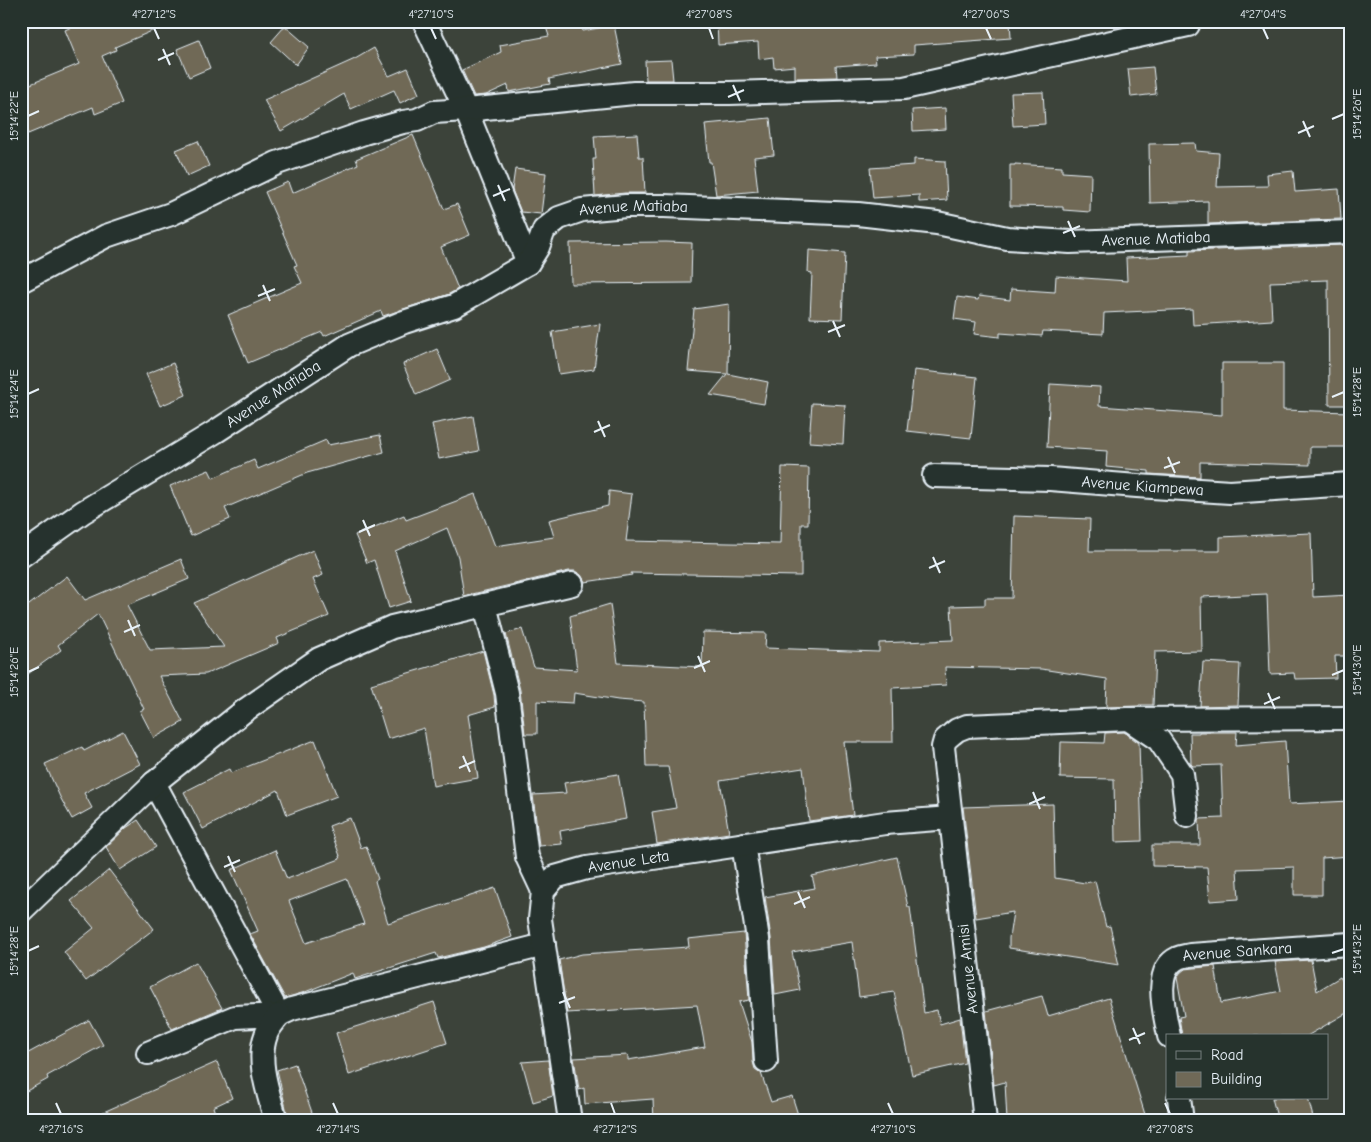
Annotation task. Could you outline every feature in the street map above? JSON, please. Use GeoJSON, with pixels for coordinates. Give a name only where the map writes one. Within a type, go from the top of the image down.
{"type":"FeatureCollection","features":[{"type":"Feature","properties":{"kind":"street"},"geometry":{"type":"LineString","coordinates":[[424,21],[466,110],[528,263]]}},
{"type":"Feature","properties":{"kind":"street"},"geometry":{"type":"LineString","coordinates":[[21,281],[106,236],[171,214],[277,163],[364,133],[417,120],[434,112],[634,93],[730,93],[904,88],[1188,25]]}},
{"type":"Feature","properties":{"kind":"street","name":"Avenue Matiaba"},"geometry":{"type":"LineString","coordinates":[[21,556],[83,512],[214,432],[348,345],[404,322],[454,306],[528,263],[538,247],[544,230],[559,218],[582,210],[626,206],[664,206],[858,214],[937,223],[1007,238],[1070,242],[1350,232]]}},
{"type":"Feature","properties":{"kind":"street","name":"Avenue Kiampewa"},"geometry":{"type":"LineString","coordinates":[[934,476],[1050,479],[1230,492],[1350,484]]}},
{"type":"Feature","properties":{"kind":"street"},"geometry":{"type":"LineString","coordinates":[[21,911],[154,783],[244,712],[318,659],[392,627],[572,584]]}},
{"type":"Feature","properties":{"kind":"street"},"geometry":{"type":"LineString","coordinates":[[485,605],[507,693],[527,857],[543,891],[540,920],[570,1121]]}},
{"type":"Feature","properties":{"kind":"street","name":"Avenue Amisi"},"geometry":{"type":"LineString","coordinates":[[985,1121],[942,746],[945,740],[957,730],[967,726],[1128,719],[1350,718]]}},
{"type":"Feature","properties":{"kind":"street"},"geometry":{"type":"LineString","coordinates":[[1128,719],[1159,740],[1182,774],[1187,816]]}},
{"type":"Feature","properties":{"kind":"street"},"geometry":{"type":"LineString","coordinates":[[154,783],[279,1015]]}},
{"type":"Feature","properties":{"kind":"street","name":"Avenue Leta"},"geometry":{"type":"LineString","coordinates":[[543,891],[555,877],[587,868],[885,823],[950,818]]}},
{"type":"Feature","properties":{"kind":"street"},"geometry":{"type":"LineString","coordinates":[[742,844],[758,939],[766,1061]]}},
{"type":"Feature","properties":{"kind":"street","name":"Avenue Sankara"},"geometry":{"type":"LineString","coordinates":[[1169,1034],[1162,994],[1163,978],[1168,968],[1177,958],[1190,954],[1350,944]]}},
{"type":"Feature","properties":{"kind":"street"},"geometry":{"type":"LineString","coordinates":[[148,1053],[235,1017],[279,1015],[292,1009],[544,945]]}},
{"type":"Feature","properties":{"kind":"street"},"geometry":{"type":"LineString","coordinates":[[276,1121],[262,1065],[262,1050],[266,1033],[279,1015]]}},
{"type":"Feature","properties":{"kind":"street"},"geometry":{"type":"LineString","coordinates":[[1179,1100],[1182,1121]]}},
{"type":"Feature","properties":{"kind":"building"},"geometry":{"type":"Polygon","coordinates":[[[84,21],[175,21],[115,47],[116,50],[102,56],[122,103],[95,114],[93,107],[28,134],[21,119],[21,88],[79,64],[65,30],[84,21]]]}},
{"type":"Feature","properties":{"kind":"building"},"geometry":{"type":"Polygon","coordinates":[[[544,21],[579,21],[583,31],[614,25],[622,64],[549,79],[550,84],[509,92],[508,85],[486,95],[474,96],[462,70],[501,52],[500,45],[549,36],[544,21]]]}},
{"type":"Feature","properties":{"kind":"building"},"geometry":{"type":"Polygon","coordinates":[[[717,21],[1010,21],[1011,38],[914,45],[914,54],[875,56],[876,63],[836,66],[837,77],[795,78],[795,66],[774,68],[773,57],[759,59],[758,42],[718,45],[717,21]]]}},
{"type":"Feature","properties":{"kind":"building"},"geometry":{"type":"Polygon","coordinates":[[[285,26],[309,47],[296,65],[271,42],[285,26]]]}},
{"type":"Feature","properties":{"kind":"building"},"geometry":{"type":"Polygon","coordinates":[[[199,40],[210,68],[189,77],[177,49],[199,40]]]}},
{"type":"Feature","properties":{"kind":"building"},"geometry":{"type":"Polygon","coordinates":[[[374,48],[389,76],[408,68],[419,94],[400,103],[394,90],[351,109],[344,94],[281,131],[264,100],[355,59],[374,48]]]}},
{"type":"Feature","properties":{"kind":"building"},"geometry":{"type":"Polygon","coordinates":[[[671,60],[673,80],[646,80],[645,61],[671,60]]]}},
{"type":"Feature","properties":{"kind":"building"},"geometry":{"type":"Polygon","coordinates":[[[1153,67],[1156,94],[1131,97],[1128,69],[1153,67]]]}},
{"type":"Feature","properties":{"kind":"building"},"geometry":{"type":"Polygon","coordinates":[[[1043,92],[1045,124],[1013,126],[1011,93],[1043,92]]]}},
{"type":"Feature","properties":{"kind":"building"},"geometry":{"type":"Polygon","coordinates":[[[945,108],[946,129],[913,131],[912,110],[945,108]]]}},
{"type":"Feature","properties":{"kind":"building"},"geometry":{"type":"Polygon","coordinates":[[[770,118],[774,155],[754,157],[758,191],[716,195],[711,162],[709,162],[705,124],[770,118]]]}},
{"type":"Feature","properties":{"kind":"building"},"geometry":{"type":"Polygon","coordinates":[[[637,134],[639,157],[643,157],[645,193],[595,196],[593,159],[596,159],[594,136],[637,134]]]}},
{"type":"Feature","properties":{"kind":"building"},"geometry":{"type":"Polygon","coordinates":[[[413,135],[444,209],[457,204],[470,235],[441,247],[458,289],[449,294],[383,316],[381,311],[324,336],[322,332],[248,363],[228,315],[302,283],[294,266],[297,265],[265,192],[288,182],[292,193],[358,164],[356,159],[413,135]]]}},
{"type":"Feature","properties":{"kind":"building"},"geometry":{"type":"Polygon","coordinates":[[[198,141],[209,166],[187,176],[176,150],[198,141]]]}},
{"type":"Feature","properties":{"kind":"building"},"geometry":{"type":"Polygon","coordinates":[[[1195,143],[1196,151],[1219,153],[1217,187],[1268,186],[1267,174],[1293,171],[1295,192],[1339,189],[1341,219],[1208,224],[1208,201],[1150,203],[1149,144],[1195,143]]]}},
{"type":"Feature","properties":{"kind":"building"},"geometry":{"type":"Polygon","coordinates":[[[914,159],[945,161],[947,200],[919,202],[919,195],[873,198],[870,168],[914,165],[914,159]]]}},
{"type":"Feature","properties":{"kind":"building"},"geometry":{"type":"Polygon","coordinates":[[[1010,165],[1062,167],[1062,172],[1091,174],[1090,212],[1063,210],[1063,207],[1010,206],[1010,165]]]}},
{"type":"Feature","properties":{"kind":"building"},"geometry":{"type":"Polygon","coordinates":[[[515,169],[546,173],[541,214],[521,212],[512,190],[515,169]]]}},
{"type":"Feature","properties":{"kind":"building"},"geometry":{"type":"Polygon","coordinates":[[[570,243],[692,243],[691,283],[571,284],[570,243]]]}},
{"type":"Feature","properties":{"kind":"building"},"geometry":{"type":"Polygon","coordinates":[[[1350,246],[1350,405],[1329,405],[1328,280],[1270,282],[1272,320],[1193,325],[1192,309],[1104,313],[1103,334],[1043,331],[1042,336],[1000,333],[1000,337],[974,334],[976,322],[954,319],[957,297],[978,300],[979,296],[1010,300],[1011,289],[1055,292],[1056,276],[1127,281],[1126,258],[1189,255],[1189,251],[1350,246]]]}},
{"type":"Feature","properties":{"kind":"building"},"geometry":{"type":"Polygon","coordinates":[[[809,250],[845,253],[842,319],[810,318],[812,273],[808,272],[809,250]]]}},
{"type":"Feature","properties":{"kind":"building"},"geometry":{"type":"Polygon","coordinates":[[[729,304],[728,374],[768,382],[764,404],[710,395],[727,374],[688,371],[694,309],[729,304]]]}},
{"type":"Feature","properties":{"kind":"building"},"geometry":{"type":"Polygon","coordinates":[[[600,324],[594,369],[559,374],[552,332],[600,324]]]}},
{"type":"Feature","properties":{"kind":"building"},"geometry":{"type":"Polygon","coordinates":[[[437,349],[450,380],[416,395],[403,364],[437,349]]]}},
{"type":"Feature","properties":{"kind":"building"},"geometry":{"type":"Polygon","coordinates":[[[173,363],[186,395],[160,406],[146,374],[173,363]]]}},
{"type":"Feature","properties":{"kind":"building"},"geometry":{"type":"Polygon","coordinates":[[[1222,363],[1283,363],[1283,410],[1350,412],[1350,447],[1310,447],[1310,465],[1200,462],[1200,477],[1149,474],[1149,471],[1106,467],[1107,451],[1047,447],[1050,384],[1100,387],[1099,406],[1222,415],[1222,363]]]}},
{"type":"Feature","properties":{"kind":"building"},"geometry":{"type":"Polygon","coordinates":[[[914,370],[977,377],[971,438],[907,431],[914,370]]]}},
{"type":"Feature","properties":{"kind":"building"},"geometry":{"type":"Polygon","coordinates":[[[812,403],[845,405],[843,444],[809,442],[812,403]]]}},
{"type":"Feature","properties":{"kind":"building"},"geometry":{"type":"Polygon","coordinates":[[[473,416],[479,451],[439,459],[432,424],[473,416]]]}},
{"type":"Feature","properties":{"kind":"building"},"geometry":{"type":"Polygon","coordinates":[[[380,435],[384,452],[307,473],[225,508],[230,519],[191,536],[170,486],[209,470],[213,478],[254,460],[258,469],[326,440],[328,445],[380,435]]]}},
{"type":"Feature","properties":{"kind":"building"},"geometry":{"type":"Polygon","coordinates":[[[782,467],[809,468],[808,524],[801,524],[801,576],[631,573],[632,575],[585,582],[581,575],[575,571],[569,571],[464,596],[458,557],[447,528],[395,551],[411,601],[389,608],[374,560],[367,563],[355,535],[404,515],[406,520],[475,494],[495,546],[554,537],[549,520],[608,506],[609,491],[632,494],[626,541],[780,544],[782,467]]]}},
{"type":"Feature","properties":{"kind":"building"},"geometry":{"type":"Polygon","coordinates":[[[1014,516],[1090,519],[1089,551],[1220,551],[1220,537],[1311,533],[1313,597],[1350,595],[1350,656],[1335,656],[1336,678],[1295,679],[1294,673],[1270,674],[1267,594],[1201,597],[1202,651],[1155,652],[1153,705],[1106,707],[1107,679],[1041,669],[945,667],[946,685],[892,688],[893,742],[844,742],[853,815],[809,821],[803,768],[720,781],[729,833],[657,844],[652,812],[676,808],[668,767],[646,767],[644,702],[574,693],[573,703],[537,701],[537,734],[525,734],[520,690],[506,634],[522,629],[534,667],[577,670],[570,616],[610,604],[618,663],[702,667],[703,632],[766,633],[765,648],[879,652],[879,643],[953,640],[951,606],[985,605],[985,598],[1012,598],[1014,516]]]}},
{"type":"Feature","properties":{"kind":"building"},"geometry":{"type":"Polygon","coordinates":[[[313,550],[323,575],[313,579],[329,616],[277,638],[279,643],[206,674],[159,676],[183,722],[154,738],[140,711],[144,709],[98,614],[58,645],[61,650],[21,679],[21,611],[67,576],[85,600],[181,559],[189,579],[127,605],[150,650],[224,647],[194,603],[313,550]]]}},
{"type":"Feature","properties":{"kind":"building"},"geometry":{"type":"Polygon","coordinates":[[[483,651],[494,695],[495,707],[468,715],[478,778],[433,786],[424,728],[388,739],[371,684],[483,651]]]}},
{"type":"Feature","properties":{"kind":"building"},"geometry":{"type":"Polygon","coordinates":[[[1203,662],[1240,664],[1238,705],[1200,706],[1203,662]]]}},
{"type":"Feature","properties":{"kind":"building"},"geometry":{"type":"Polygon","coordinates":[[[123,731],[140,764],[84,793],[92,808],[72,819],[45,764],[82,747],[84,751],[123,731]]]}},
{"type":"Feature","properties":{"kind":"building"},"geometry":{"type":"Polygon","coordinates":[[[1124,732],[1139,743],[1142,841],[1115,842],[1114,779],[1060,778],[1061,742],[1104,743],[1105,733],[1124,732]]]}},
{"type":"Feature","properties":{"kind":"building"},"geometry":{"type":"Polygon","coordinates":[[[1237,732],[1236,745],[1285,741],[1289,804],[1350,801],[1350,856],[1322,858],[1322,895],[1294,895],[1294,867],[1237,869],[1239,899],[1210,901],[1207,867],[1152,866],[1152,845],[1200,845],[1199,819],[1223,818],[1221,765],[1193,766],[1191,764],[1190,733],[1237,732]]]}},
{"type":"Feature","properties":{"kind":"building"},"geometry":{"type":"Polygon","coordinates":[[[315,740],[337,796],[287,815],[278,790],[203,829],[184,792],[229,769],[231,773],[315,740]]]}},
{"type":"Feature","properties":{"kind":"building"},"geometry":{"type":"Polygon","coordinates":[[[618,774],[626,819],[560,831],[562,844],[539,846],[533,795],[566,793],[564,783],[618,774]]]}},
{"type":"Feature","properties":{"kind":"building"},"geometry":{"type":"Polygon","coordinates":[[[1053,804],[1055,878],[1085,883],[1095,881],[1106,927],[1110,926],[1119,965],[1009,948],[1013,912],[976,918],[963,807],[1053,804]]]}},
{"type":"Feature","properties":{"kind":"building"},"geometry":{"type":"Polygon","coordinates":[[[350,818],[361,848],[366,846],[378,879],[375,881],[388,923],[495,888],[512,937],[484,947],[438,958],[436,953],[355,979],[353,973],[285,998],[250,934],[258,931],[231,870],[275,850],[287,879],[340,859],[329,826],[350,818]],[[347,879],[289,901],[306,943],[364,924],[347,879]]]}},
{"type":"Feature","properties":{"kind":"building"},"geometry":{"type":"Polygon","coordinates":[[[138,820],[156,847],[120,870],[106,847],[126,828],[138,820]]]}},
{"type":"Feature","properties":{"kind":"building"},"geometry":{"type":"Polygon","coordinates":[[[897,857],[908,907],[910,907],[924,1013],[937,1010],[940,1024],[960,1018],[965,1063],[912,1075],[894,992],[859,997],[852,942],[792,952],[800,990],[775,995],[771,938],[765,897],[815,888],[812,876],[897,857]]]}},
{"type":"Feature","properties":{"kind":"building"},"geometry":{"type":"Polygon","coordinates":[[[109,870],[154,929],[86,981],[64,952],[94,928],[71,901],[109,870]]]}},
{"type":"Feature","properties":{"kind":"building"},"geometry":{"type":"Polygon","coordinates":[[[744,933],[749,1000],[739,1002],[752,1042],[755,1069],[761,1073],[771,1102],[792,1096],[800,1121],[654,1121],[653,1099],[585,1104],[584,1088],[579,1090],[574,1058],[628,1055],[628,1060],[705,1047],[697,1005],[567,1013],[559,960],[582,954],[689,947],[688,939],[744,933]]]}},
{"type":"Feature","properties":{"kind":"building"},"geometry":{"type":"Polygon","coordinates":[[[1311,960],[1317,991],[1340,977],[1350,993],[1350,1011],[1310,1034],[1182,1034],[1179,1017],[1184,1016],[1177,978],[1185,969],[1215,966],[1221,1003],[1281,991],[1275,962],[1311,960]]]}},
{"type":"Feature","properties":{"kind":"building"},"geometry":{"type":"Polygon","coordinates":[[[196,962],[222,1008],[172,1029],[150,987],[196,962]]]}},
{"type":"Feature","properties":{"kind":"building"},"geometry":{"type":"Polygon","coordinates":[[[1042,996],[1048,1016],[1109,998],[1147,1121],[1007,1121],[1005,1082],[994,1085],[986,1011],[1042,996]]]}},
{"type":"Feature","properties":{"kind":"building"},"geometry":{"type":"Polygon","coordinates":[[[434,1002],[447,1043],[349,1075],[336,1033],[434,1002]]]}},
{"type":"Feature","properties":{"kind":"building"},"geometry":{"type":"Polygon","coordinates":[[[89,1020],[103,1045],[47,1076],[48,1079],[21,1094],[21,1057],[89,1020]]]}},
{"type":"Feature","properties":{"kind":"building"},"geometry":{"type":"Polygon","coordinates":[[[548,1060],[553,1096],[533,1102],[522,1062],[548,1060]]]}},
{"type":"Feature","properties":{"kind":"building"},"geometry":{"type":"Polygon","coordinates":[[[217,1062],[232,1098],[213,1107],[218,1121],[83,1121],[217,1062]]]}},
{"type":"Feature","properties":{"kind":"building"},"geometry":{"type":"Polygon","coordinates":[[[295,1064],[315,1121],[289,1121],[277,1070],[295,1064]]]}},
{"type":"Feature","properties":{"kind":"building"},"geometry":{"type":"Polygon","coordinates":[[[1273,1100],[1309,1100],[1314,1121],[1278,1121],[1273,1100]]]}}]}
